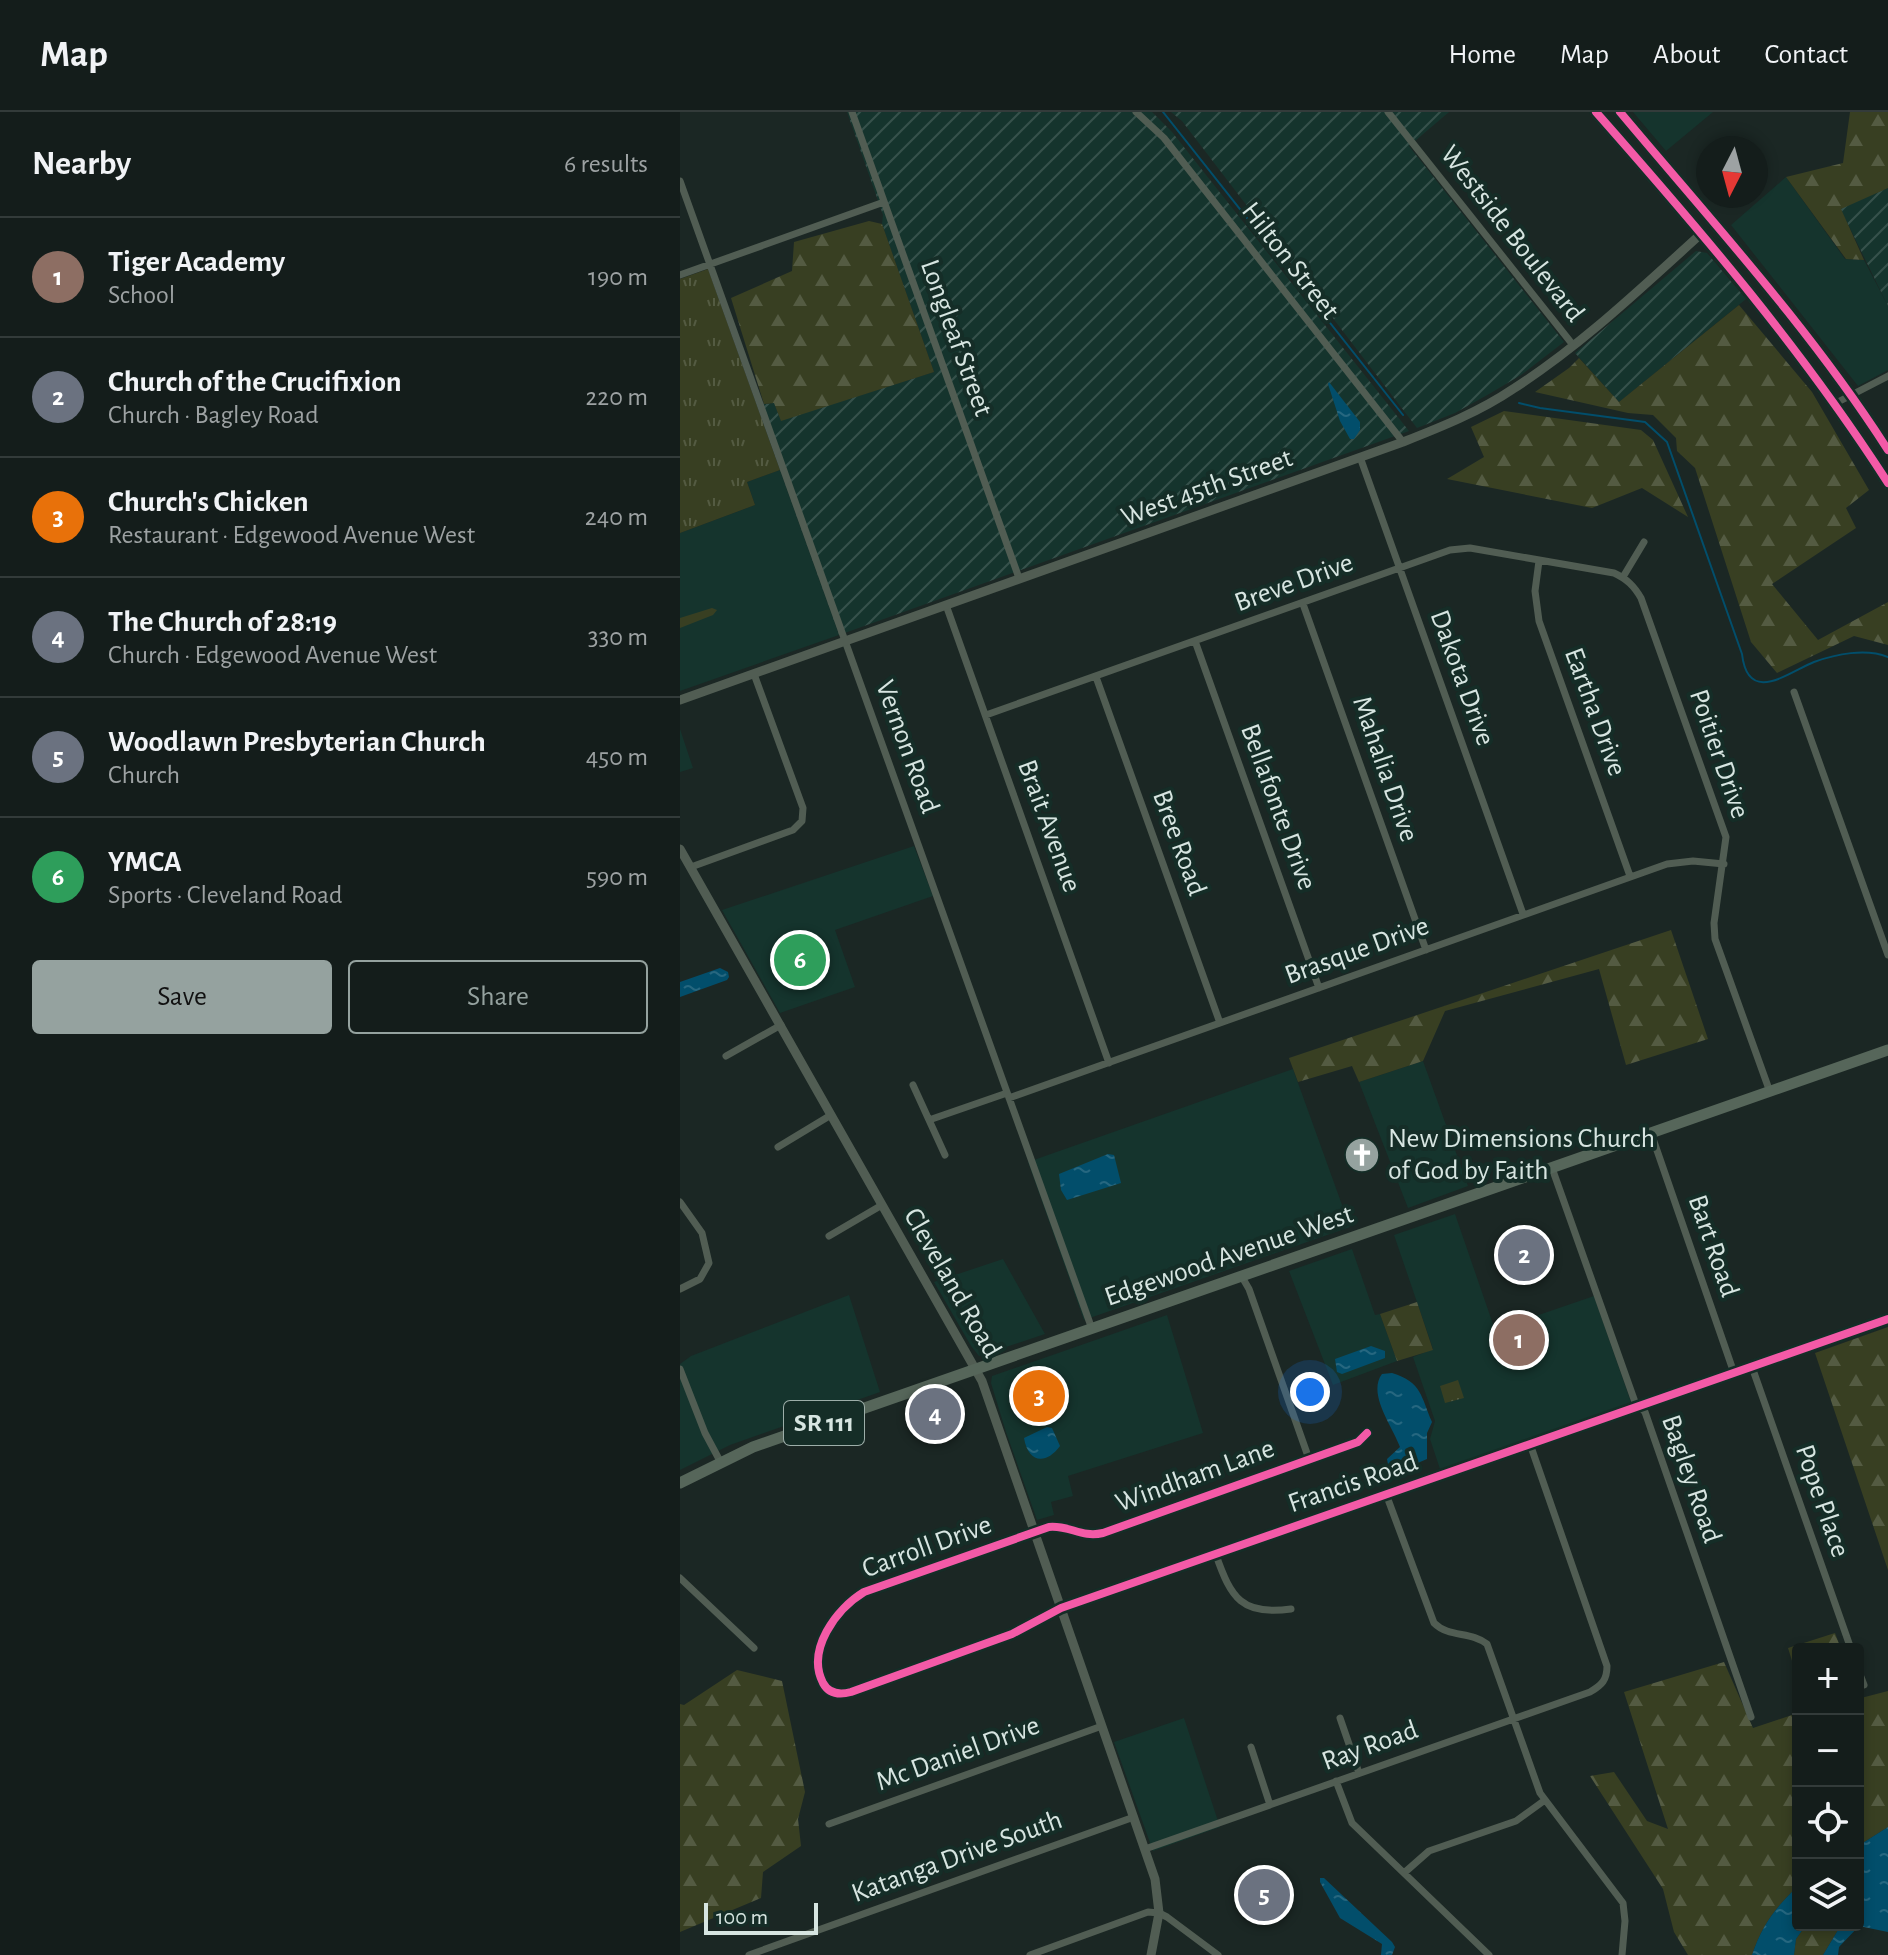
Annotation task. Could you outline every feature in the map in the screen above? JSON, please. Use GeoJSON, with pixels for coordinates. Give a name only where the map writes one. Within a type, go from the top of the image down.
{"type":"FeatureCollection","features":[{"type":"Feature","properties":{"kind":"highway"},"geometry":{"type":"LineString","coordinates":[[1596,112],[1740,278],[1836,403],[1888,483]]}},
{"type":"Feature","properties":{"kind":"highway"},"geometry":{"type":"LineString","coordinates":[[1620,112],[1696,198]]}},
{"type":"Feature","properties":{"kind":"highway"},"geometry":{"type":"LineString","coordinates":[[1700,208],[1702,233]]}},
{"type":"Feature","properties":{"kind":"highway"},"geometry":{"type":"LineString","coordinates":[[1704,208],[1852,395],[1888,450]]}},
{"type":"Feature","properties":{"kind":"highway"},"geometry":{"type":"LineString","coordinates":[[1702,233],[1735,245]]}},
{"type":"Feature","properties":{"kind":"main road","name":"Edgewood Avenue West"},"geometry":{"type":"LineString","coordinates":[[680,1483],[753,1447],[1888,1050]]}},
{"type":"Feature","properties":{"kind":"street","name":"Longleaf Street"},"geometry":{"type":"LineString","coordinates":[[852,112],[1019,578]]}},
{"type":"Feature","properties":{"kind":"street","name":"Hilton Street"},"geometry":{"type":"LineString","coordinates":[[1136,112],[1164,138],[1403,442]]}},
{"type":"Feature","properties":{"kind":"street","name":"Westside Boulevard"},"geometry":{"type":"LineString","coordinates":[[1388,112],[1573,345]]}},
{"type":"Feature","properties":{"kind":"street","name":"Vernon Road"},"geometry":{"type":"LineString","coordinates":[[680,181],[1092,1329]]}},
{"type":"Feature","properties":{"kind":"street"},"geometry":{"type":"LineString","coordinates":[[680,275],[884,202]]}},
{"type":"Feature","properties":{"kind":"street","name":"West 45th Street"},"geometry":{"type":"LineString","coordinates":[[680,700],[1460,419],[1513,390],[1573,345],[1702,233]]}},
{"type":"Feature","properties":{"kind":"street"},"geometry":{"type":"LineString","coordinates":[[1836,403],[1888,376]]}},
{"type":"Feature","properties":{"kind":"street","name":"Dakota Drive"},"geometry":{"type":"LineString","coordinates":[[1360,457],[1523,914]]}},
{"type":"Feature","properties":{"kind":"street"},"geometry":{"type":"LineString","coordinates":[[1623,577],[1644,542]]}},
{"type":"Feature","properties":{"kind":"street","name":"Breve Drive"},"geometry":{"type":"LineString","coordinates":[[986,715],[1460,548],[1623,577]]}},
{"type":"Feature","properties":{"kind":"street","name":"Eartha Drive"},"geometry":{"type":"LineString","coordinates":[[1539,561],[1535,591],[1539,621],[1630,876]]}},
{"type":"Feature","properties":{"kind":"street","name":"Poitier Drive"},"geometry":{"type":"LineString","coordinates":[[1623,577],[1635,587],[1641,598],[1726,837],[1714,923],[1715,939],[1770,1092]]}},
{"type":"Feature","properties":{"kind":"street","name":"Mahalia Drive"},"geometry":{"type":"LineString","coordinates":[[1303,604],[1426,950]]}},
{"type":"Feature","properties":{"kind":"street","name":"Brait Avenue"},"geometry":{"type":"LineString","coordinates":[[946,605],[1109,1063]]}},
{"type":"Feature","properties":{"kind":"street","name":"Bellafonte Drive"},"geometry":{"type":"LineString","coordinates":[[1195,641],[1319,988]]}},
{"type":"Feature","properties":{"kind":"street"},"geometry":{"type":"LineString","coordinates":[[691,867],[793,830],[802,821],[803,808],[754,674]]}},
{"type":"Feature","properties":{"kind":"street","name":"Bree Road"},"geometry":{"type":"LineString","coordinates":[[1096,677],[1220,1023]]}},
{"type":"Feature","properties":{"kind":"street"},"geometry":{"type":"LineString","coordinates":[[1794,692],[1888,955]]}},
{"type":"Feature","properties":{"kind":"street","name":"Cleveland Road"},"geometry":{"type":"LineString","coordinates":[[680,849],[976,1370],[1155,1879],[1159,1913],[1151,1955]]}},
{"type":"Feature","properties":{"kind":"street","name":"Brasque Drive"},"geometry":{"type":"LineString","coordinates":[[929,1120],[1109,1063],[1630,876],[1680,862],[1724,864]]}},
{"type":"Feature","properties":{"kind":"street"},"geometry":{"type":"LineString","coordinates":[[726,1056],[781,1025]]}},
{"type":"Feature","properties":{"kind":"street"},"geometry":{"type":"LineString","coordinates":[[913,1085],[945,1155]]}},
{"type":"Feature","properties":{"kind":"street"},"geometry":{"type":"LineString","coordinates":[[778,1147],[831,1115]]}},
{"type":"Feature","properties":{"kind":"street","name":"Bart Road"},"geometry":{"type":"LineString","coordinates":[[1651,1133],[1734,1373]]}},
{"type":"Feature","properties":{"kind":"street","name":"Bagley Road"},"geometry":{"type":"LineString","coordinates":[[1552,1168],[1635,1402],[1645,1412],[1751,1717]]}},
{"type":"Feature","properties":{"kind":"street"},"geometry":{"type":"LineString","coordinates":[[680,1202],[702,1233],[708,1253],[706,1271],[693,1284],[680,1289]]}},
{"type":"Feature","properties":{"kind":"street"},"geometry":{"type":"LineString","coordinates":[[829,1236],[882,1205]]}},
{"type":"Feature","properties":{"kind":"street"},"geometry":{"type":"LineString","coordinates":[[1242,1277],[1249,1289],[1309,1459]]}},
{"type":"Feature","properties":{"kind":"street","name":"Francis Road"},"geometry":{"type":"LineString","coordinates":[[836,1694],[851,1692],[1012,1634],[1061,1608],[1888,1319]]}},
{"type":"Feature","properties":{"kind":"street","name":"Pope Place"},"geometry":{"type":"LineString","coordinates":[[1752,1367],[1849,1643]]}},
{"type":"Feature","properties":{"kind":"street"},"geometry":{"type":"LineString","coordinates":[[680,1369],[705,1433],[720,1461]]}},
{"type":"Feature","properties":{"kind":"street","name":"Windham Lane"},"geometry":{"type":"LineString","coordinates":[[1034,1531],[1056,1526],[1090,1536],[1103,1533],[1358,1442],[1367,1433]]}},
{"type":"Feature","properties":{"kind":"street","name":"Ray Road"},"geometry":{"type":"LineString","coordinates":[[1145,1849],[1590,1692],[1606,1679],[1607,1666],[1530,1444]]}},
{"type":"Feature","properties":{"kind":"street"},"geometry":{"type":"LineString","coordinates":[[1386,1494],[1434,1623],[1446,1632],[1476,1637],[1487,1644],[1540,1793],[1623,1903],[1622,1955]]}},
{"type":"Feature","properties":{"kind":"street","name":"Carroll Drive"},"geometry":{"type":"LineString","coordinates":[[836,1694],[825,1686],[818,1670],[817,1655],[838,1616],[855,1597],[1034,1531]]}},
{"type":"Feature","properties":{"kind":"street"},"geometry":{"type":"LineString","coordinates":[[1216,1555],[1230,1589],[1243,1604],[1270,1612],[1291,1609]]}},
{"type":"Feature","properties":{"kind":"street"},"geometry":{"type":"LineString","coordinates":[[680,1578],[754,1648]]}},
{"type":"Feature","properties":{"kind":"street"},"geometry":{"type":"LineString","coordinates":[[1340,1718],[1359,1773]]}},
{"type":"Feature","properties":{"kind":"street","name":"Mc Daniel Drive"},"geometry":{"type":"LineString","coordinates":[[829,1824],[1102,1726]]}},
{"type":"Feature","properties":{"kind":"street"},"geometry":{"type":"LineString","coordinates":[[1251,1747],[1270,1805]]}},
{"type":"Feature","properties":{"kind":"street"},"geometry":{"type":"LineString","coordinates":[[1336,1781],[1352,1823],[1489,1955]]}},
{"type":"Feature","properties":{"kind":"street"},"geometry":{"type":"LineString","coordinates":[[1404,1873],[1429,1851],[1516,1821],[1545,1800]]}},
{"type":"Feature","properties":{"kind":"street","name":"Katanga Drive South"},"geometry":{"type":"LineString","coordinates":[[749,1955],[1134,1817]]}},
{"type":"Feature","properties":{"kind":"street"},"geometry":{"type":"LineString","coordinates":[[1030,1955],[1148,1912],[1159,1913],[1218,1955]]}},
{"type":"Feature","properties":{"kind":"shaded area"},"geometry":{"type":"Polygon","coordinates":[[[847,112],[1152,112],[1172,132],[1409,431],[839,635],[757,405],[774,403],[781,420],[934,372],[847,112]]]}},
{"type":"Feature","properties":{"kind":"shaded area"},"geometry":{"type":"Polygon","coordinates":[[[1171,112],[1449,112],[1409,146],[1564,342],[1521,375],[1489,394],[1455,413],[1417,428],[1182,121],[1171,112]]]}},
{"type":"Feature","properties":{"kind":"shaded area"},"geometry":{"type":"Polygon","coordinates":[[[1633,112],[1713,112],[1666,151],[1633,112]]]}},
{"type":"Feature","properties":{"kind":"shaded area"},"geometry":{"type":"Polygon","coordinates":[[[1786,177],[1845,259],[1864,260],[1888,306],[1888,370],[1858,386],[1731,225],[1750,208],[1768,208],[1768,193],[1786,177]]]}},
{"type":"Feature","properties":{"kind":"shaded area"},"geometry":{"type":"Polygon","coordinates":[[[1888,188],[1888,306],[1840,208],[1888,188]]]}},
{"type":"Feature","properties":{"kind":"shaded area"},"geometry":{"type":"Polygon","coordinates":[[[1696,251],[1707,253],[1746,299],[1619,402],[1575,353],[1696,251]]]}},
{"type":"Feature","properties":{"kind":"shaded area"},"geometry":{"type":"Polygon","coordinates":[[[780,470],[839,635],[680,691],[680,533],[755,505],[747,482],[780,470]]]}},
{"type":"Feature","properties":{"kind":"shaded area"},"geometry":{"type":"Polygon","coordinates":[[[680,729],[693,768],[680,772],[680,729]]]}},
{"type":"Feature","properties":{"kind":"shaded area"},"geometry":{"type":"Polygon","coordinates":[[[914,846],[933,896],[835,930],[855,987],[780,1013],[722,910],[914,846]]]}},
{"type":"Feature","properties":{"kind":"shaded area"},"geometry":{"type":"Polygon","coordinates":[[[1423,1061],[1468,1186],[1408,1208],[1359,1082],[1423,1061]]]}},
{"type":"Feature","properties":{"kind":"shaded area"},"geometry":{"type":"Polygon","coordinates":[[[1293,1069],[1350,1227],[1084,1320],[1028,1162],[1293,1069]]]}},
{"type":"Feature","properties":{"kind":"shaded area"},"geometry":{"type":"Polygon","coordinates":[[[1455,1214],[1495,1330],[1594,1296],[1632,1405],[1441,1472],[1430,1439],[1435,1421],[1413,1357],[1433,1349],[1394,1235],[1455,1214]]]}},
{"type":"Feature","properties":{"kind":"shaded area"},"geometry":{"type":"Polygon","coordinates":[[[1352,1249],[1375,1315],[1380,1314],[1397,1361],[1333,1385],[1289,1271],[1352,1249]]]}},
{"type":"Feature","properties":{"kind":"shaded area"},"geometry":{"type":"Polygon","coordinates":[[[1003,1259],[1045,1334],[979,1356],[934,1282],[1003,1259]]]}},
{"type":"Feature","properties":{"kind":"shaded area"},"geometry":{"type":"Polygon","coordinates":[[[849,1295],[880,1392],[730,1445],[680,1470],[680,1364],[691,1356],[849,1295]]]}},
{"type":"Feature","properties":{"kind":"shaded area"},"geometry":{"type":"Polygon","coordinates":[[[1167,1315],[1203,1433],[1068,1476],[1073,1496],[1051,1502],[1054,1515],[1037,1520],[1006,1432],[991,1383],[992,1376],[1167,1315]]]}},
{"type":"Feature","properties":{"kind":"shaded area"},"geometry":{"type":"Polygon","coordinates":[[[1184,1718],[1220,1827],[1153,1851],[1114,1742],[1184,1718]]]}},
{"type":"Feature","properties":{"kind":"green space"},"geometry":{"type":"Polygon","coordinates":[[[1850,112],[1888,112],[1888,188],[1841,209],[1864,260],[1846,259],[1786,177],[1843,163],[1850,112]]]}},
{"type":"Feature","properties":{"kind":"green space"},"geometry":{"type":"Polygon","coordinates":[[[869,221],[882,224],[934,372],[781,421],[774,403],[764,404],[731,298],[792,271],[794,242],[869,221]]]}},
{"type":"Feature","properties":{"kind":"green space"},"geometry":{"type":"Polygon","coordinates":[[[708,269],[780,470],[747,482],[755,505],[680,533],[680,279],[708,269]]]}},
{"type":"Feature","properties":{"kind":"green space"},"geometry":{"type":"Polygon","coordinates":[[[1739,305],[1812,392],[1869,490],[1846,508],[1856,528],[1772,584],[1818,640],[1888,602],[1888,645],[1854,636],[1777,673],[1751,642],[1695,468],[1677,451],[1676,438],[1653,415],[1628,413],[1535,392],[1579,358],[1619,402],[1739,305]]]}},
{"type":"Feature","properties":{"kind":"green space"},"geometry":{"type":"Polygon","coordinates":[[[1504,411],[1641,430],[1653,440],[1688,517],[1642,488],[1592,508],[1447,479],[1484,457],[1471,427],[1504,411]]]}},
{"type":"Feature","properties":{"kind":"green space"},"geometry":{"type":"Polygon","coordinates":[[[712,608],[717,610],[713,615],[680,628],[680,618],[712,608]]]}},
{"type":"Feature","properties":{"kind":"green space"},"geometry":{"type":"Polygon","coordinates":[[[1671,930],[1708,1039],[1626,1065],[1599,969],[1445,1011],[1423,1061],[1359,1082],[1352,1066],[1298,1082],[1289,1058],[1671,930]]]}},
{"type":"Feature","properties":{"kind":"green space"},"geometry":{"type":"Polygon","coordinates":[[[1417,1302],[1433,1350],[1397,1361],[1380,1314],[1417,1302]]]}},
{"type":"Feature","properties":{"kind":"green space"},"geometry":{"type":"Polygon","coordinates":[[[1888,1327],[1888,1570],[1815,1353],[1888,1327]]]}},
{"type":"Feature","properties":{"kind":"green space"},"geometry":{"type":"Polygon","coordinates":[[[1522,1334],[1532,1358],[1530,1363],[1500,1350],[1503,1340],[1522,1334]]]}},
{"type":"Feature","properties":{"kind":"green space"},"geometry":{"type":"Polygon","coordinates":[[[1458,1380],[1464,1398],[1445,1403],[1440,1386],[1458,1380]]]}},
{"type":"Feature","properties":{"kind":"green space"},"geometry":{"type":"Polygon","coordinates":[[[1835,1633],[1839,1643],[1804,1643],[1835,1633]]]}},
{"type":"Feature","properties":{"kind":"green space"},"geometry":{"type":"Polygon","coordinates":[[[1724,1662],[1753,1728],[1792,1715],[1792,1892],[1770,1918],[1752,1955],[1688,1955],[1674,1932],[1663,1889],[1590,1776],[1614,1772],[1647,1821],[1668,1829],[1624,1692],[1724,1662]]]}},
{"type":"Feature","properties":{"kind":"green space"},"geometry":{"type":"Polygon","coordinates":[[[737,1670],[782,1681],[805,1792],[798,1819],[801,1846],[763,1872],[761,1898],[680,1932],[680,1704],[684,1705],[737,1670]]]}},
{"type":"Feature","properties":{"kind":"green space"},"geometry":{"type":"Polygon","coordinates":[[[1888,1691],[1888,1827],[1864,1842],[1864,1697],[1888,1691]]]}},
{"type":"Feature","properties":{"kind":"green space"},"geometry":{"type":"Polygon","coordinates":[[[1802,1931],[1837,1931],[1823,1955],[1794,1955],[1796,1939],[1802,1931]]]}},
{"type":"Feature","properties":{"kind":"water"},"geometry":{"type":"Polygon","coordinates":[[[1329,382],[1360,422],[1360,430],[1354,439],[1350,439],[1340,421],[1329,382]]]}},
{"type":"Feature","properties":{"kind":"water"},"geometry":{"type":"Polygon","coordinates":[[[720,968],[728,972],[727,980],[680,997],[680,982],[720,968]]]}},
{"type":"Feature","properties":{"kind":"water"},"geometry":{"type":"Polygon","coordinates":[[[1108,1154],[1114,1155],[1121,1183],[1067,1200],[1061,1190],[1059,1174],[1108,1154]]]}},
{"type":"Feature","properties":{"kind":"water"},"geometry":{"type":"Polygon","coordinates":[[[1371,1346],[1385,1351],[1385,1358],[1342,1374],[1337,1372],[1335,1359],[1371,1346]]]}},
{"type":"Feature","properties":{"kind":"water"},"geometry":{"type":"Polygon","coordinates":[[[1392,1373],[1415,1386],[1432,1422],[1427,1433],[1427,1459],[1394,1473],[1389,1470],[1387,1459],[1400,1447],[1379,1401],[1378,1391],[1382,1374],[1392,1373]]]}},
{"type":"Feature","properties":{"kind":"water"},"geometry":{"type":"Polygon","coordinates":[[[1047,1427],[1052,1428],[1060,1446],[1049,1457],[1038,1458],[1029,1452],[1024,1438],[1047,1427]]]}},
{"type":"Feature","properties":{"kind":"water"},"geometry":{"type":"Polygon","coordinates":[[[1888,1827],[1888,1932],[1864,1927],[1864,1842],[1888,1827]]]}},
{"type":"Feature","properties":{"kind":"water"},"geometry":{"type":"Polygon","coordinates":[[[1320,1878],[1324,1878],[1392,1942],[1395,1947],[1392,1955],[1381,1955],[1382,1944],[1340,1918],[1320,1878]]]}},
{"type":"Feature","properties":{"kind":"water"},"geometry":{"type":"Polygon","coordinates":[[[1792,1892],[1792,1931],[1802,1931],[1796,1939],[1794,1955],[1752,1955],[1760,1935],[1792,1892]]]}},
{"type":"Feature","properties":{"kind":"water"},"geometry":{"type":"Polygon","coordinates":[[[1837,1931],[1854,1931],[1839,1947],[1838,1955],[1823,1955],[1837,1931]]]}},
{"type":"Feature","properties":{"kind":"waterway"},"geometry":{"type":"LineString","coordinates":[[1163,112],[1403,415]]}},
{"type":"Feature","properties":{"kind":"waterway"},"geometry":{"type":"LineString","coordinates":[[1519,403],[1645,422],[1667,442],[1746,670],[1752,679],[1771,681],[1814,662],[1841,655],[1870,653],[1888,657]]}},
{"type":"Feature","properties":{"kind":"cycle path"},"geometry":{"type":"LineString","coordinates":[[1596,112],[1674,201],[1786,338],[1888,483]]}},
{"type":"Feature","properties":{"kind":"cycle path"},"geometry":{"type":"LineString","coordinates":[[1620,112],[1793,318],[1888,450]]}},
{"type":"Feature","properties":{"kind":"cycle path"},"geometry":{"type":"LineString","coordinates":[[1367,1433],[1358,1442],[1103,1533],[1088,1534],[1049,1527],[864,1592],[843,1609],[821,1644],[818,1657],[823,1683],[835,1693],[851,1692],[1012,1634],[1061,1608],[1888,1319]]}},
{"type":"Feature","properties":{"kind":"place","name":"YMCA"},"geometry":{"type":"Point","coordinates":[800,960]}},
{"type":"Feature","properties":{"kind":"place","name":"New Dimensions Church of God by Faith"},"geometry":{"type":"Point","coordinates":[1362,1155]}},
{"type":"Feature","properties":{"kind":"place","name":"Church of the Crucifixion"},"geometry":{"type":"Point","coordinates":[1524,1255]}},
{"type":"Feature","properties":{"kind":"place","name":"Tiger Academy"},"geometry":{"type":"Point","coordinates":[1519,1340]}},
{"type":"Feature","properties":{"kind":"place","name":"Church's Chicken"},"geometry":{"type":"Point","coordinates":[1039,1396]}},
{"type":"Feature","properties":{"kind":"place","name":"The Church of 28:19"},"geometry":{"type":"Point","coordinates":[935,1414]}},
{"type":"Feature","properties":{"kind":"place","name":"Woodlawn Presbyterian Church"},"geometry":{"type":"Point","coordinates":[1264,1895]}}]}
